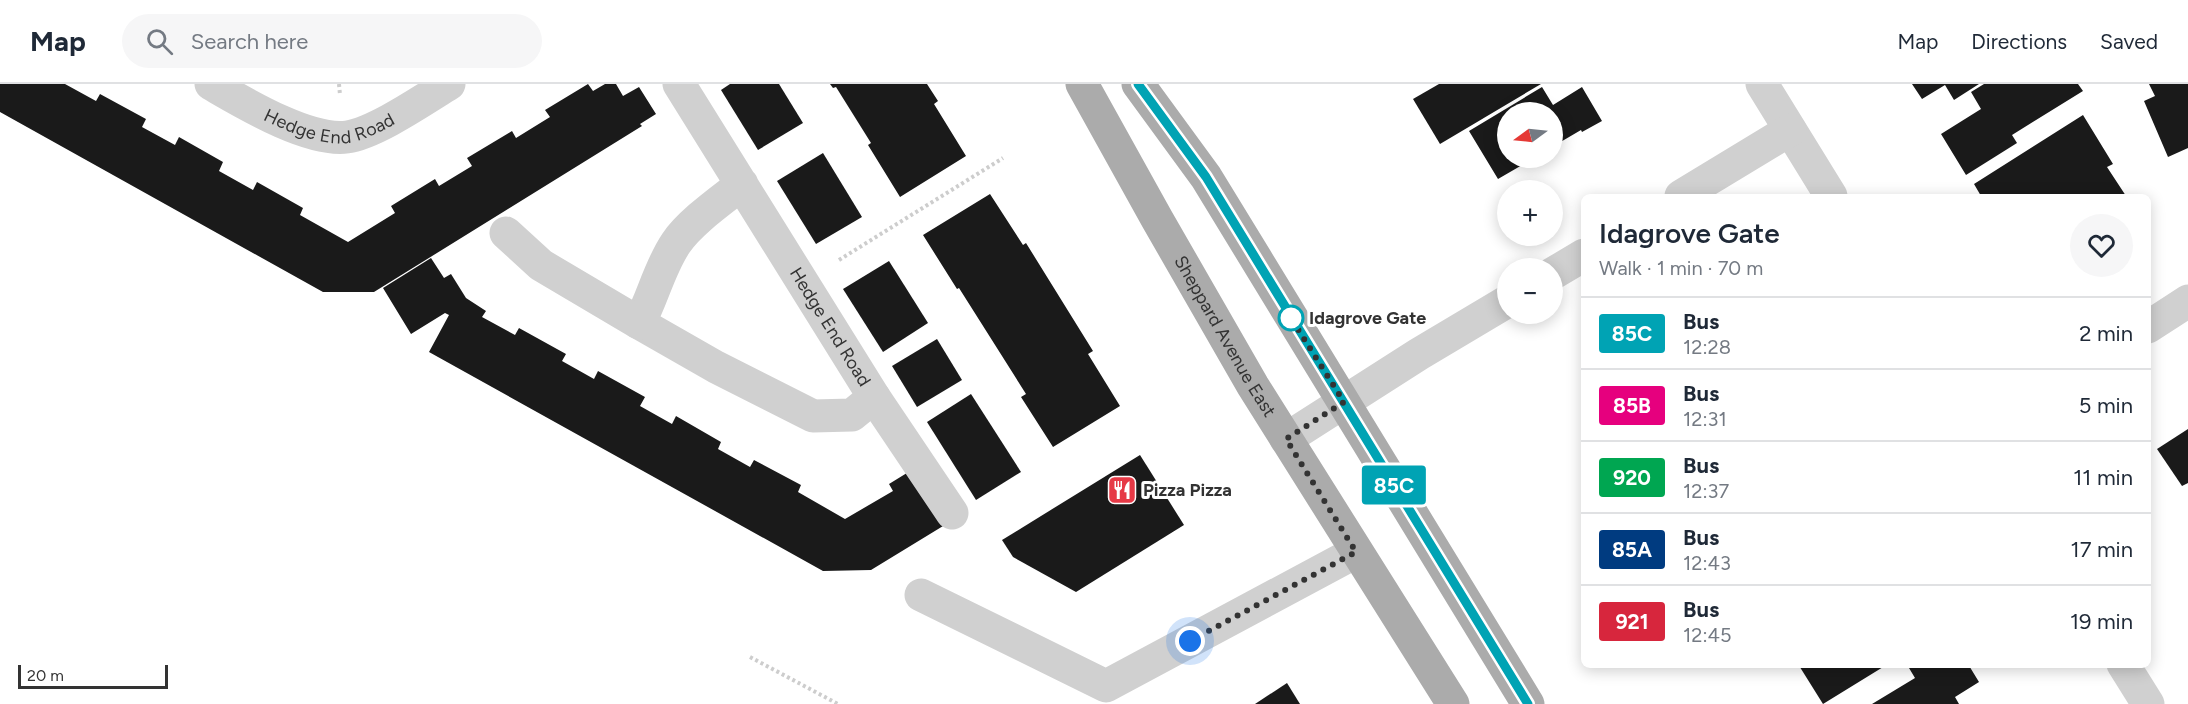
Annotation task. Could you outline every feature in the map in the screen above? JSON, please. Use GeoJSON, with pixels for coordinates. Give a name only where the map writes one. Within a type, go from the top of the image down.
{"type":"FeatureCollection","features":[{"type":"Feature","properties":{"kind":"main road","name":"Sheppard Avenue East"},"geometry":{"type":"LineString","coordinates":[[1083,84],[1157,219],[1286,439],[1453,704]]}},
{"type":"Feature","properties":{"kind":"main road"},"geometry":{"type":"LineString","coordinates":[[1138,84],[1206,177],[1528,704]]}},
{"type":"Feature","properties":{"kind":"street","name":"Hedge End Road"},"geometry":{"type":"LineString","coordinates":[[211,84],[308,133],[346,137],[381,124],[449,84]]}},
{"type":"Feature","properties":{"kind":"street","name":"Hedge End Road"},"geometry":{"type":"LineString","coordinates":[[506,233],[541,265],[716,367],[813,416],[852,415],[874,397],[679,84]]}},
{"type":"Feature","properties":{"kind":"street"},"geometry":{"type":"LineString","coordinates":[[1762,84],[1831,194]]}},
{"type":"Feature","properties":{"kind":"street"},"geometry":{"type":"LineString","coordinates":[[1684,194],[1790,130]]}},
{"type":"Feature","properties":{"kind":"street"},"geometry":{"type":"LineString","coordinates":[[639,323],[676,242],[709,210],[742,184]]}},
{"type":"Feature","properties":{"kind":"street"},"geometry":{"type":"LineString","coordinates":[[1563,267],[1581,257]]}},
{"type":"Feature","properties":{"kind":"street"},"geometry":{"type":"LineString","coordinates":[[2151,325],[2188,301]]}},
{"type":"Feature","properties":{"kind":"street"},"geometry":{"type":"LineString","coordinates":[[1286,439],[1497,308]]}},
{"type":"Feature","properties":{"kind":"street"},"geometry":{"type":"LineString","coordinates":[[874,397],[952,513]]}},
{"type":"Feature","properties":{"kind":"street"},"geometry":{"type":"LineString","coordinates":[[921,595],[1106,686],[1356,552]]}},
{"type":"Feature","properties":{"kind":"street"},"geometry":{"type":"LineString","coordinates":[[2126,668],[2148,704]]}},
{"type":"Feature","properties":{"kind":"path"},"geometry":{"type":"LineString","coordinates":[[838,261],[1003,158]]}},
{"type":"Feature","properties":{"kind":"path"},"geometry":{"type":"LineString","coordinates":[[750,657],[838,704]]}},
{"type":"Feature","properties":{"kind":"building"},"geometry":{"type":"Polygon","coordinates":[[[0,84],[65,84],[96,101],[100,94],[146,119],[142,127],[175,145],[179,137],[223,162],[219,171],[253,190],[257,182],[303,208],[300,215],[348,242],[395,213],[391,206],[435,179],[439,186],[472,166],[467,158],[512,131],[516,138],[550,117],[545,110],[588,84],[593,91],[605,84],[616,84],[623,96],[639,87],[656,114],[640,124],[642,126],[374,292],[323,292],[0,112],[0,84]]]}},
{"type":"Feature","properties":{"kind":"building"},"geometry":{"type":"Polygon","coordinates":[[[730,84],[779,84],[803,123],[758,150],[721,90],[730,84]]]}},
{"type":"Feature","properties":{"kind":"building"},"geometry":{"type":"Polygon","coordinates":[[[830,84],[927,84],[938,101],[934,104],[966,156],[900,197],[868,145],[871,143],[836,87],[833,88],[830,84]]]}},
{"type":"Feature","properties":{"kind":"building"},"geometry":{"type":"Polygon","coordinates":[[[1439,84],[1541,84],[1511,102],[1497,102],[1497,110],[1440,144],[1413,99],[1439,84]]]}},
{"type":"Feature","properties":{"kind":"building"},"geometry":{"type":"Polygon","coordinates":[[[1912,84],[1979,84],[1954,100],[1945,85],[1922,99],[1912,84]]]}},
{"type":"Feature","properties":{"kind":"building"},"geometry":{"type":"Polygon","coordinates":[[[1984,84],[2078,84],[2083,91],[2012,135],[2017,143],[1966,175],[1941,134],[1981,109],[1971,92],[1984,84]]]}},
{"type":"Feature","properties":{"kind":"building"},"geometry":{"type":"Polygon","coordinates":[[[2149,84],[2188,84],[2188,148],[2168,157],[2144,101],[2155,96],[2149,84]]]}},
{"type":"Feature","properties":{"kind":"building"},"geometry":{"type":"Polygon","coordinates":[[[1542,87],[1551,102],[1517,102],[1542,87]]]}},
{"type":"Feature","properties":{"kind":"building"},"geometry":{"type":"Polygon","coordinates":[[[1582,87],[1602,121],[1582,132],[1581,130],[1563,141],[1563,102],[1558,102],[1582,87]]]}},
{"type":"Feature","properties":{"kind":"building"},"geometry":{"type":"Polygon","coordinates":[[[1497,114],[1497,168],[1517,168],[1498,179],[1469,131],[1497,114]]]}},
{"type":"Feature","properties":{"kind":"building"},"geometry":{"type":"Polygon","coordinates":[[[2083,115],[2113,164],[2107,167],[2125,194],[1980,194],[1974,184],[2083,115]]]}},
{"type":"Feature","properties":{"kind":"building"},"geometry":{"type":"Polygon","coordinates":[[[823,153],[862,217],[816,244],[777,181],[823,153]]]}},
{"type":"Feature","properties":{"kind":"building"},"geometry":{"type":"Polygon","coordinates":[[[990,194],[1023,245],[1026,243],[1093,351],[1088,354],[1120,406],[1053,447],[1021,397],[1026,394],[923,235],[990,194]]]}},
{"type":"Feature","properties":{"kind":"building"},"geometry":{"type":"Polygon","coordinates":[[[431,258],[444,278],[451,274],[466,298],[486,311],[482,317],[515,335],[519,328],[566,354],[562,361],[594,379],[598,371],[645,397],[640,406],[672,424],[676,416],[721,442],[718,449],[750,467],[754,460],[801,485],[798,492],[845,519],[893,491],[889,484],[915,468],[948,523],[871,570],[823,571],[429,352],[449,315],[445,313],[411,334],[383,288],[431,258]]]}},
{"type":"Feature","properties":{"kind":"building"},"geometry":{"type":"Polygon","coordinates":[[[889,261],[928,323],[883,352],[843,289],[889,261]]]}},
{"type":"Feature","properties":{"kind":"building"},"geometry":{"type":"Polygon","coordinates":[[[937,339],[962,380],[917,407],[892,366],[937,339]]]}},
{"type":"Feature","properties":{"kind":"building"},"geometry":{"type":"Polygon","coordinates":[[[971,394],[1021,472],[976,500],[927,422],[971,394]]]}},
{"type":"Feature","properties":{"kind":"building"},"geometry":{"type":"Polygon","coordinates":[[[2188,429],[2188,483],[2182,486],[2157,449],[2188,429]]]}},
{"type":"Feature","properties":{"kind":"building","name":"Pizza Pizza"},"geometry":{"type":"Polygon","coordinates":[[[1140,455],[1184,525],[1076,592],[1013,557],[1002,540],[1140,455]]]}},
{"type":"Feature","properties":{"kind":"building"},"geometry":{"type":"Polygon","coordinates":[[[1800,668],[1882,668],[1823,704],[1800,668]]]}},
{"type":"Feature","properties":{"kind":"building"},"geometry":{"type":"Polygon","coordinates":[[[1909,668],[1970,668],[1979,682],[1955,697],[1959,704],[1872,704],[1915,678],[1909,668]]]}},
{"type":"Feature","properties":{"kind":"building"},"geometry":{"type":"Polygon","coordinates":[[[1287,683],[1300,704],[1255,704],[1287,683]]]}},
{"type":"Feature","properties":{"kind":"bus line","name":"85C"},"geometry":{"type":"LineString","coordinates":[[1138,84],[1206,177],[1528,704]]}},
{"type":"Feature","properties":{"kind":"place","name":"Idagrove Gate"},"geometry":{"type":"Point","coordinates":[1291,318]}},
{"type":"Feature","properties":{"kind":"place","name":"Pizza Pizza"},"geometry":{"type":"Point","coordinates":[1122,490]}},
{"type":"Feature","properties":{"kind":"route"},"geometry":{"type":"LineString","coordinates":[[1190,641],[1356,552],[1286,439],[1344,402],[1287,312],[1291,318]]}}]}
